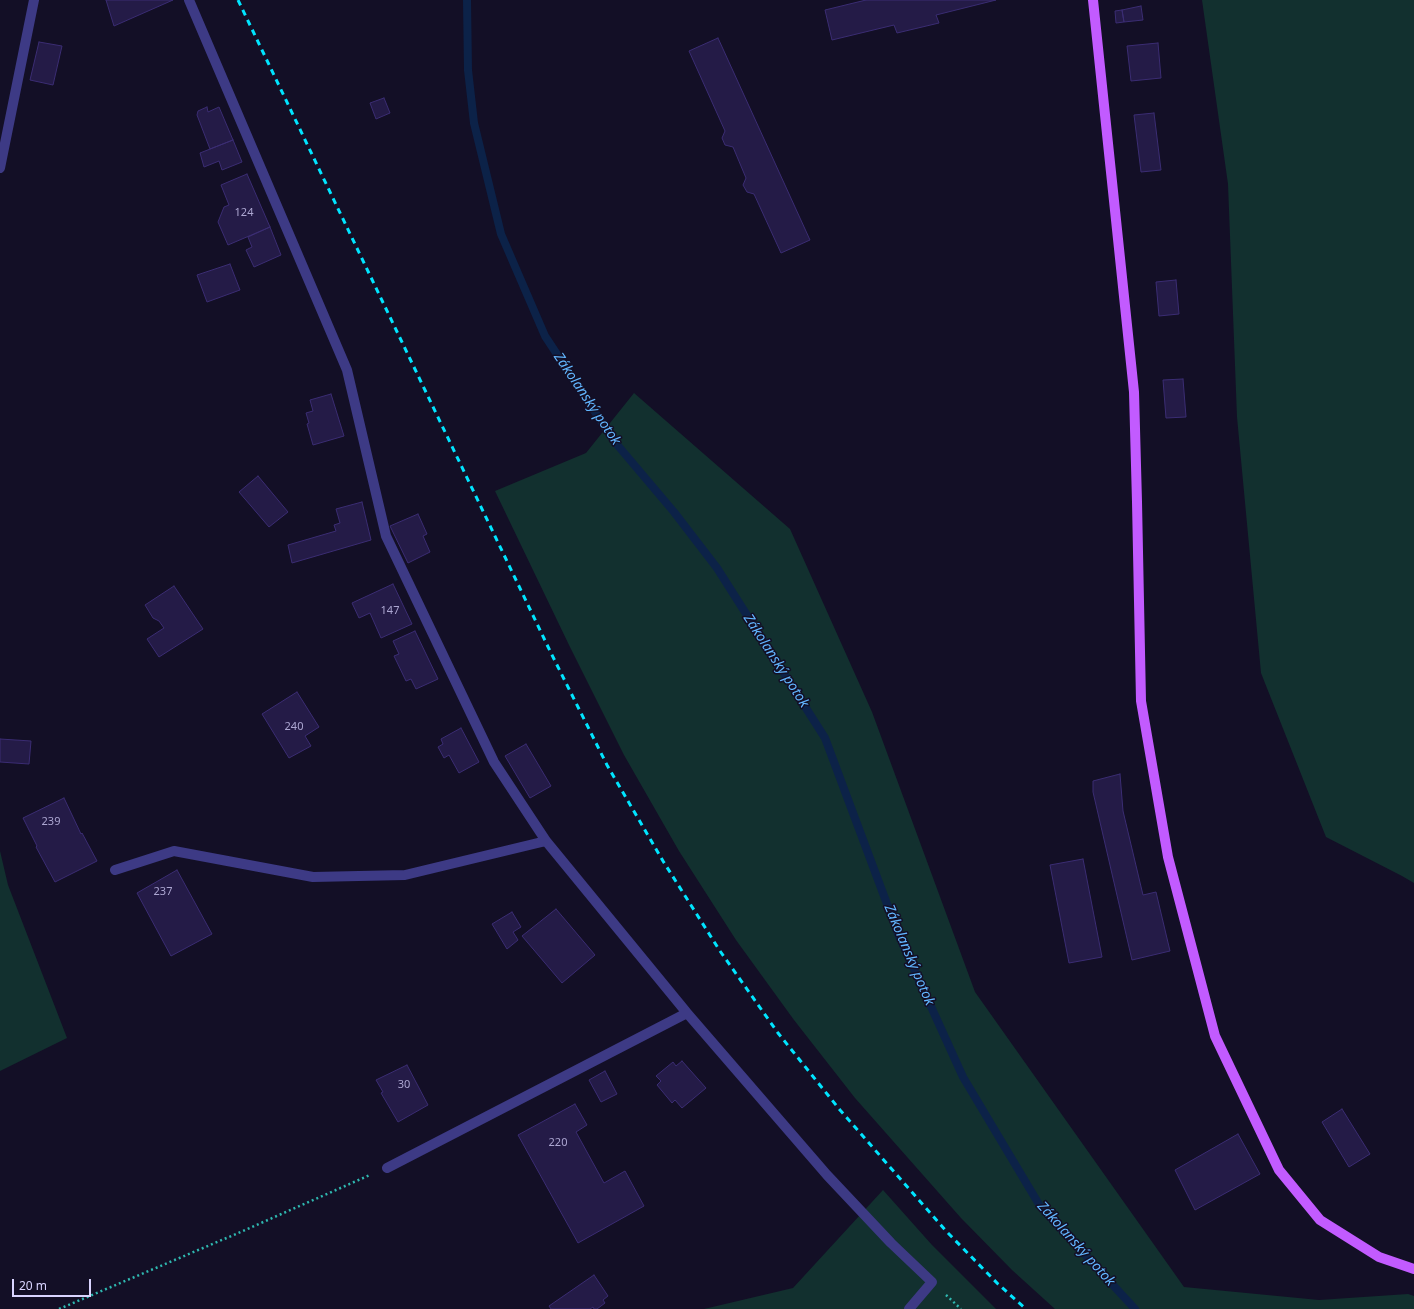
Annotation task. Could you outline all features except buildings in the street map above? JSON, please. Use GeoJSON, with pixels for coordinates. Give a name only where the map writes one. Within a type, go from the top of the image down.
{"type":"FeatureCollection","features":[{"type":"Feature","properties":{"kind":"main road"},"geometry":{"type":"LineString","coordinates":[[1093,0],[1134,392],[1141,701],[1168,857],[1215,1036],[1279,1170],[1320,1220],[1379,1257],[1414,1269]]}},
{"type":"Feature","properties":{"kind":"street"},"geometry":{"type":"LineString","coordinates":[[0,168],[34,0]]}},
{"type":"Feature","properties":{"kind":"street"},"geometry":{"type":"LineString","coordinates":[[189,0],[347,370],[386,536],[494,762],[546,841],[687,1013],[827,1175],[891,1243],[932,1282],[910,1309]]}},
{"type":"Feature","properties":{"kind":"street"},"geometry":{"type":"LineString","coordinates":[[115,870],[174,851],[313,877],[405,875],[546,841]]}},
{"type":"Feature","properties":{"kind":"street"},"geometry":{"type":"LineString","coordinates":[[387,1168],[687,1013]]}},
{"type":"Feature","properties":{"kind":"path"},"geometry":{"type":"LineString","coordinates":[[59,1309],[387,1168]]}},
{"type":"Feature","properties":{"kind":"green space"},"geometry":{"type":"Polygon","coordinates":[[[1202,0],[1414,0],[1414,883],[1326,837],[1261,673],[1237,417],[1228,184],[1202,0]]]}},
{"type":"Feature","properties":{"kind":"green space"},"geometry":{"type":"Polygon","coordinates":[[[634,393],[790,529],[872,712],[975,992],[1184,1287],[1319,1300],[1408,1294],[1414,1296],[1414,1309],[1055,1309],[1012,1270],[961,1218],[855,1098],[794,1020],[736,940],[679,851],[624,755],[495,491],[586,453],[634,393]]]}},
{"type":"Feature","properties":{"kind":"green space"},"geometry":{"type":"Polygon","coordinates":[[[0,851],[8,885],[67,1038],[0,1071],[0,851]]]}},
{"type":"Feature","properties":{"kind":"green space"},"geometry":{"type":"Polygon","coordinates":[[[883,1190],[932,1245],[996,1309],[704,1309],[793,1288],[883,1190]]]}},
{"type":"Feature","properties":{"kind":"waterway","name":"Zákolanský potok"},"geometry":{"type":"LineString","coordinates":[[467,0],[468,70],[474,123],[501,234],[545,336],[614,441],[674,512],[717,568],[825,738],[899,936],[963,1077],[1040,1206],[1135,1309]]}},
{"type":"Feature","properties":{"kind":"railway"},"geometry":{"type":"LineString","coordinates":[[238,0],[551,653],[607,765],[663,861],[720,951],[778,1033],[840,1110],[946,1231],[998,1284],[1026,1309]]}}]}
